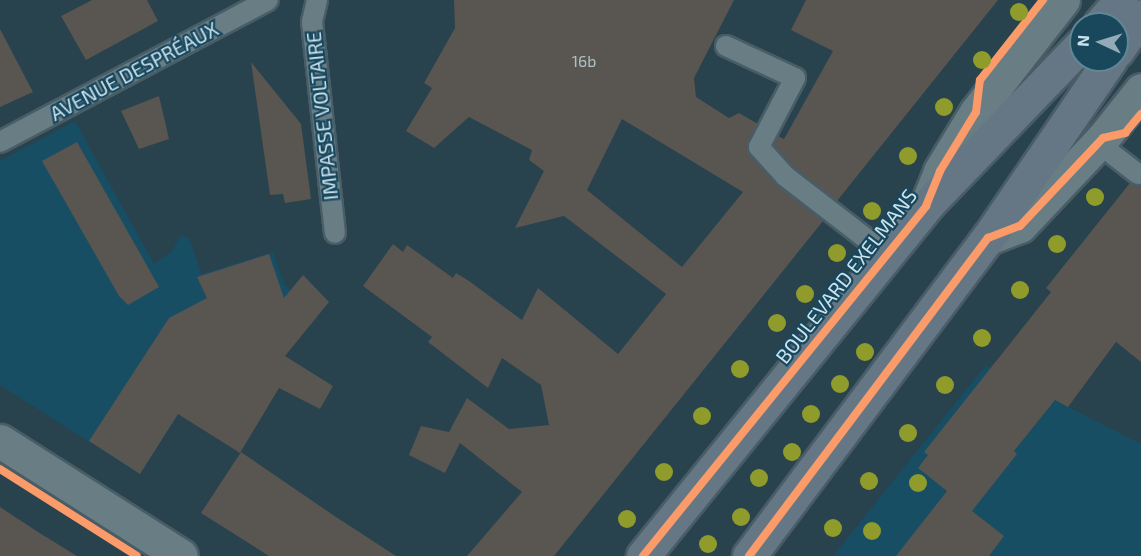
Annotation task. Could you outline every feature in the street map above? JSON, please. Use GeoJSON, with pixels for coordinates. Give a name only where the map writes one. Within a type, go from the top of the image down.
{"type":"FeatureCollection","features":[{"type":"Feature","properties":{"kind":"main road"},"geometry":{"type":"LineString","coordinates":[[1111,12],[1122,0]]}},
{"type":"Feature","properties":{"kind":"main road"},"geometry":{"type":"LineString","coordinates":[[1129,34],[1141,16]]}},
{"type":"Feature","properties":{"kind":"main road","name":"BOULEVARD EXELMANS"},"geometry":{"type":"LineString","coordinates":[[643,556],[926,206],[1069,57]]}},
{"type":"Feature","properties":{"kind":"main road"},"geometry":{"type":"LineString","coordinates":[[749,556],[988,238],[1102,72]]}},
{"type":"Feature","properties":{"kind":"street","name":"BOULEVARD EXELMANS"},"geometry":{"type":"LineString","coordinates":[[926,206],[940,171],[976,112],[1063,0]]}},
{"type":"Feature","properties":{"kind":"street"},"geometry":{"type":"LineString","coordinates":[[988,238],[1020,226],[1098,143],[1141,90]]}},
{"type":"Feature","properties":{"kind":"street"},"geometry":{"type":"LineString","coordinates":[[0,441],[181,556]]}},
{"type":"Feature","properties":{"kind":"lane","name":"AVENUE DESPRÉAUX"},"geometry":{"type":"LineString","coordinates":[[0,142],[268,0]]}},
{"type":"Feature","properties":{"kind":"lane","name":"IMPASSE VOLTAIRE"},"geometry":{"type":"LineString","coordinates":[[317,0],[312,22],[335,233]]}},
{"type":"Feature","properties":{"kind":"lane"},"geometry":{"type":"LineString","coordinates":[[726,46],[795,78],[759,147],[784,176],[886,254]]}},
{"type":"Feature","properties":{"kind":"lane"},"geometry":{"type":"LineString","coordinates":[[1098,143],[1138,174]]}},
{"type":"Feature","properties":{"kind":"shaded area"},"geometry":{"type":"Polygon","coordinates":[[[75,121],[154,264],[172,251],[181,235],[190,239],[201,274],[273,252],[284,284],[291,290],[248,339],[216,356],[140,474],[0,385],[0,161],[75,121]]]}},
{"type":"Feature","properties":{"kind":"shaded area"},"geometry":{"type":"Polygon","coordinates":[[[986,365],[1141,444],[1141,556],[833,556],[986,365]]]}},
{"type":"Feature","properties":{"kind":"building"},"geometry":{"type":"Polygon","coordinates":[[[92,0],[147,0],[158,21],[86,60],[61,16],[92,0]]]}},
{"type":"Feature","properties":{"kind":"building"},"geometry":{"type":"Polygon","coordinates":[[[454,0],[734,0],[694,78],[696,97],[729,118],[739,113],[758,124],[748,142],[750,155],[778,185],[823,221],[554,556],[467,556],[522,492],[460,443],[445,473],[409,455],[421,426],[449,432],[467,398],[509,429],[549,425],[541,385],[502,358],[488,388],[428,342],[432,337],[363,286],[393,244],[403,252],[407,245],[453,278],[456,273],[469,281],[522,320],[538,288],[618,354],[666,294],[564,216],[515,228],[544,171],[529,160],[532,150],[469,117],[434,148],[406,131],[432,88],[424,83],[455,28],[454,0]],[[622,119],[587,190],[682,267],[743,192],[622,119]]]}},
{"type":"Feature","properties":{"kind":"building"},"geometry":{"type":"Polygon","coordinates":[[[806,0],[998,0],[837,201],[793,167],[773,145],[778,136],[784,139],[833,51],[791,30],[806,0]]]}},
{"type":"Feature","properties":{"kind":"building"},"geometry":{"type":"Polygon","coordinates":[[[0,29],[33,92],[0,107],[0,29]]]}},
{"type":"Feature","properties":{"kind":"building"},"geometry":{"type":"Polygon","coordinates":[[[251,62],[301,124],[311,199],[285,203],[283,194],[270,195],[251,62]]]}},
{"type":"Feature","properties":{"kind":"building"},"geometry":{"type":"Polygon","coordinates":[[[159,96],[169,139],[139,149],[121,111],[159,96]]]}},
{"type":"Feature","properties":{"kind":"building"},"geometry":{"type":"Polygon","coordinates":[[[77,142],[159,287],[128,305],[119,296],[42,161],[77,142]]]}},
{"type":"Feature","properties":{"kind":"building"},"geometry":{"type":"Polygon","coordinates":[[[1130,183],[1141,185],[1141,362],[1116,342],[1068,407],[1055,400],[1014,451],[1017,454],[972,511],[1004,536],[989,556],[896,556],[947,491],[918,468],[928,455],[924,452],[1051,292],[1046,288],[1130,183]]]}},
{"type":"Feature","properties":{"kind":"building"},"geometry":{"type":"Polygon","coordinates":[[[269,254],[284,298],[303,275],[329,302],[285,356],[333,386],[320,409],[279,388],[240,453],[178,414],[140,474],[89,441],[169,318],[207,298],[197,277],[269,254]]]}},
{"type":"Feature","properties":{"kind":"building"},"geometry":{"type":"Polygon","coordinates":[[[241,452],[396,556],[269,556],[201,513],[241,452]]]}},
{"type":"Feature","properties":{"kind":"building"},"geometry":{"type":"Polygon","coordinates":[[[0,507],[38,532],[77,556],[0,556],[0,507]]]}},
{"type":"Feature","properties":{"kind":"cycle path"},"geometry":{"type":"LineString","coordinates":[[643,556],[926,206],[940,171],[976,112],[980,80],[1043,0]]}},
{"type":"Feature","properties":{"kind":"cycle path"},"geometry":{"type":"LineString","coordinates":[[749,556],[988,238],[1020,226],[1103,138],[1125,133],[1141,114]]}},
{"type":"Feature","properties":{"kind":"cycle path"},"geometry":{"type":"LineString","coordinates":[[0,469],[137,556]]}}]}
